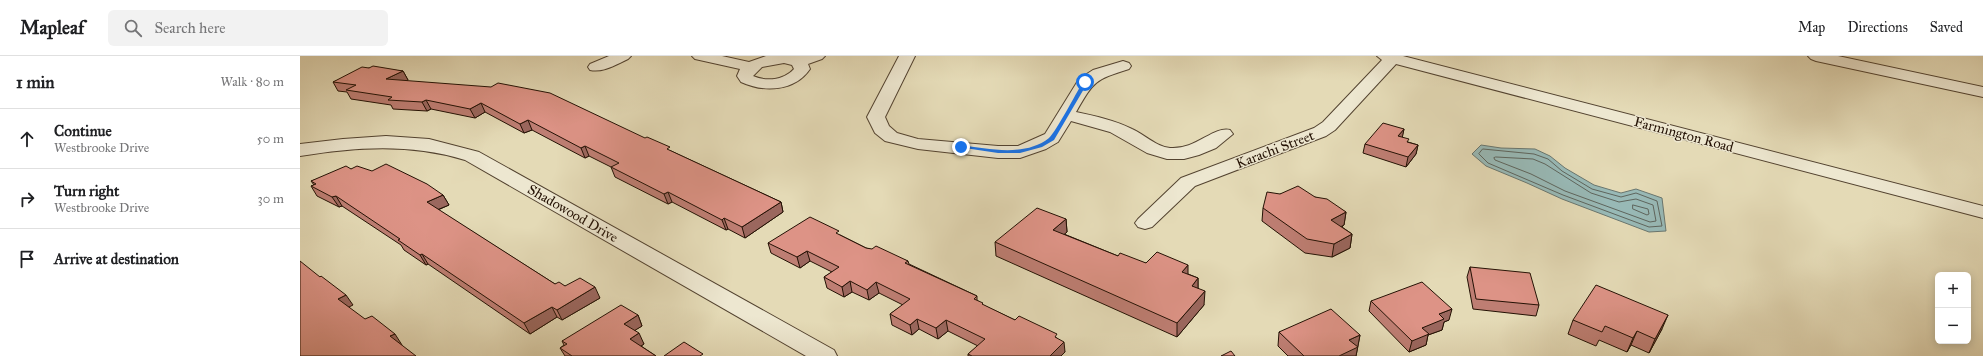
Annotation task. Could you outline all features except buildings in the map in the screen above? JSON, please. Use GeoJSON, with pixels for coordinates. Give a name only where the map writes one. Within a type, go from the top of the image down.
{"type":"FeatureCollection","features":[{"type":"Feature","properties":{"kind":"street"},"geometry":{"type":"LineString","coordinates":[[596,67],[623,56]]}},
{"type":"Feature","properties":{"kind":"street"},"geometry":{"type":"LineString","coordinates":[[700,56],[734,65],[751,67]]}},
{"type":"Feature","properties":{"kind":"street"},"geometry":{"type":"LineString","coordinates":[[799,62],[802,69],[794,77],[782,82],[759,84],[747,79],[745,76],[746,71],[758,63],[784,58],[799,62],[817,56]]}},
{"type":"Feature","properties":{"kind":"street"},"geometry":{"type":"LineString","coordinates":[[907,56],[876,117],[881,129],[891,137],[918,144],[998,152],[1020,152],[1040,146],[1052,138],[1085,82],[1099,73],[1123,66]]}},
{"type":"Feature","properties":{"kind":"street"},"geometry":{"type":"LineString","coordinates":[[1816,56],[1983,92]]}},
{"type":"Feature","properties":{"kind":"street","name":"Farmington Road"},"geometry":{"type":"LineString","coordinates":[[1389,57],[1983,212]]}},
{"type":"Feature","properties":{"kind":"street","name":"Karachi Street"},"geometry":{"type":"LineString","coordinates":[[1145,223],[1188,182],[1324,129],[1389,57]]}},
{"type":"Feature","properties":{"kind":"street"},"geometry":{"type":"LineString","coordinates":[[1066,116],[1105,124],[1124,131],[1159,151],[1173,153],[1200,150],[1224,134]]}},
{"type":"Feature","properties":{"kind":"street","name":"Shadowood Drive"},"geometry":{"type":"LineString","coordinates":[[300,150],[338,144],[416,142],[441,146],[472,156],[825,356]]}},
{"type":"Feature","properties":{"kind":"water"},"geometry":{"type":"Polygon","coordinates":[[[1481,145],[1501,148],[1535,149],[1550,156],[1565,168],[1594,185],[1621,193],[1636,189],[1662,198],[1666,231],[1649,232],[1562,199],[1486,166],[1472,154],[1481,145]]]}},
{"type":"Feature","properties":{"kind":"route"},"geometry":{"type":"LineString","coordinates":[[961,147],[998,152],[1020,152],[1040,146],[1052,138],[1064,121],[1085,82]]}}]}
